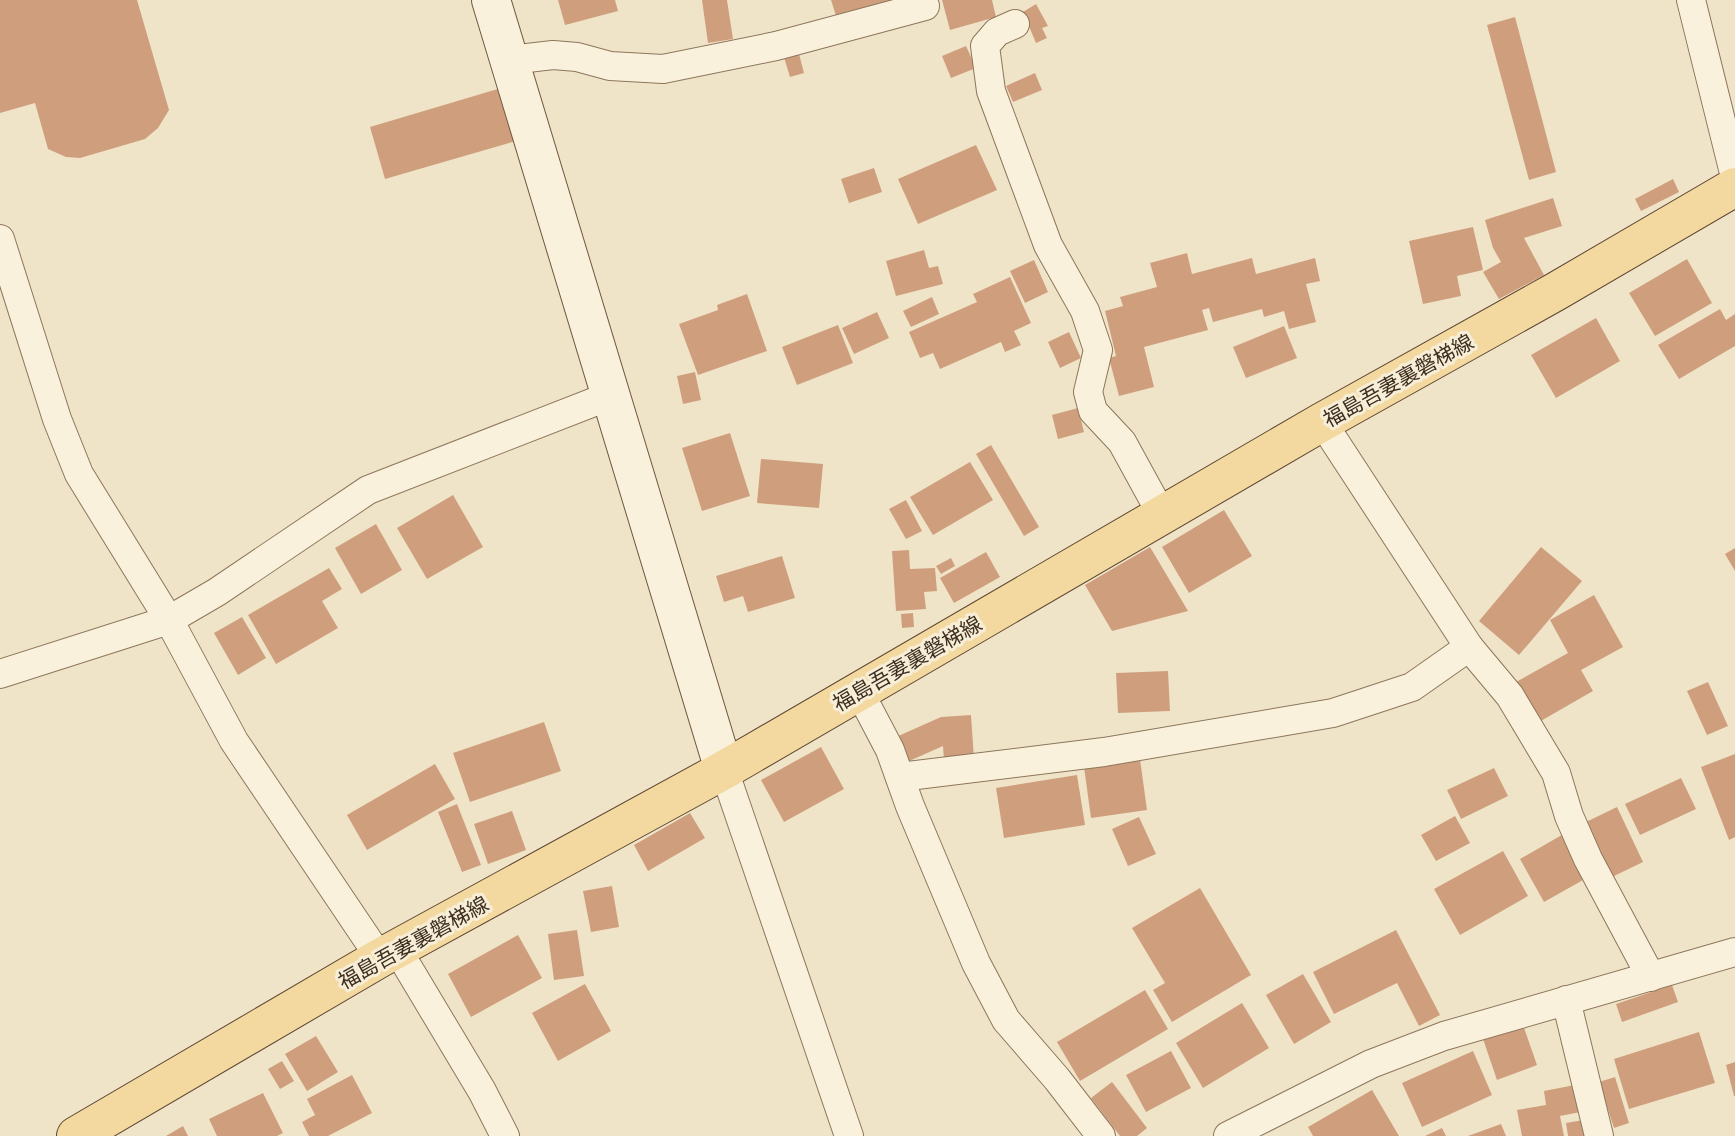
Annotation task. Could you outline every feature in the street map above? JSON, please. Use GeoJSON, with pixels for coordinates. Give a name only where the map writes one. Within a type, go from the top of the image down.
{"type":"FeatureCollection","features":[{"type":"Feature","properties":{"kind":"main road","name":"福島吾妻裏磐梯線"},"geometry":{"type":"LineString","coordinates":[[76,1136],[389,954],[724,770],[1322,422],[1555,292],[1735,187]]}},
{"type":"Feature","properties":{"kind":"street"},"geometry":{"type":"LineString","coordinates":[[491,0],[724,770],[849,1136]]}},
{"type":"Feature","properties":{"kind":"street"},"geometry":{"type":"LineString","coordinates":[[1690,0],[1735,177]]}},
{"type":"Feature","properties":{"kind":"street"},"geometry":{"type":"LineString","coordinates":[[510,60],[553,55],[577,57],[610,66],[663,69],[776,46],[925,6]]}},
{"type":"Feature","properties":{"kind":"street"},"geometry":{"type":"LineString","coordinates":[[1015,24],[997,32],[985,46],[991,92],[1048,245],[1085,311],[1098,350],[1088,392],[1093,411],[1122,442],[1162,515]]}},
{"type":"Feature","properties":{"kind":"street"},"geometry":{"type":"LineString","coordinates":[[0,239],[57,419],[79,474],[169,620],[234,741],[389,954],[482,1091],[505,1136]]}},
{"type":"Feature","properties":{"kind":"street"},"geometry":{"type":"LineString","coordinates":[[0,674],[169,620],[216,592],[368,490],[612,395]]}},
{"type":"Feature","properties":{"kind":"street"},"geometry":{"type":"LineString","coordinates":[[1322,422],[1469,647],[1510,696],[1556,773],[1569,816],[1588,859],[1651,977]]}},
{"type":"Feature","properties":{"kind":"street"},"geometry":{"type":"LineString","coordinates":[[900,778],[1104,752],[1333,713],[1412,687],[1469,647]]}},
{"type":"Feature","properties":{"kind":"street"},"geometry":{"type":"LineString","coordinates":[[859,691],[890,750],[976,963],[1006,1020],[1101,1136]]}},
{"type":"Feature","properties":{"kind":"street"},"geometry":{"type":"LineString","coordinates":[[1228,1136],[1371,1064],[1444,1036],[1735,951]]}},
{"type":"Feature","properties":{"kind":"street"},"geometry":{"type":"LineString","coordinates":[[1566,1000],[1599,1136]]}},
{"type":"Feature","properties":{"kind":"building"},"geometry":{"type":"Polygon","coordinates":[[[0,0],[137,0],[169,110],[158,128],[145,139],[80,158],[66,157],[48,149],[35,103],[0,113],[0,0]]]}},
{"type":"Feature","properties":{"kind":"building"},"geometry":{"type":"Polygon","coordinates":[[[558,0],[615,0],[618,11],[565,25],[558,0]]]}},
{"type":"Feature","properties":{"kind":"building"},"geometry":{"type":"Polygon","coordinates":[[[702,0],[727,0],[733,39],[708,43],[702,0]]]}},
{"type":"Feature","properties":{"kind":"building"},"geometry":{"type":"Polygon","coordinates":[[[831,0],[906,0],[838,22],[831,0]]]}},
{"type":"Feature","properties":{"kind":"building"},"geometry":{"type":"Polygon","coordinates":[[[942,0],[992,0],[996,17],[950,30],[942,0]]]}},
{"type":"Feature","properties":{"kind":"building"},"geometry":{"type":"Polygon","coordinates":[[[1036,4],[1048,26],[1042,28],[1047,38],[1036,43],[1023,12],[1036,4]]]}},
{"type":"Feature","properties":{"kind":"building"},"geometry":{"type":"Polygon","coordinates":[[[1515,17],[1556,172],[1529,180],[1487,25],[1515,17]]]}},
{"type":"Feature","properties":{"kind":"building"},"geometry":{"type":"Polygon","coordinates":[[[966,46],[976,68],[951,78],[942,56],[966,46]]]}},
{"type":"Feature","properties":{"kind":"building"},"geometry":{"type":"Polygon","coordinates":[[[798,50],[804,73],[790,77],[783,54],[798,50]]]}},
{"type":"Feature","properties":{"kind":"building"},"geometry":{"type":"Polygon","coordinates":[[[1035,73],[1042,90],[1013,102],[1006,86],[1035,73]]]}},
{"type":"Feature","properties":{"kind":"building"},"geometry":{"type":"Polygon","coordinates":[[[501,88],[516,141],[385,179],[370,127],[501,88]]]}},
{"type":"Feature","properties":{"kind":"building"},"geometry":{"type":"Polygon","coordinates":[[[976,145],[997,190],[918,224],[898,179],[976,145]]]}},
{"type":"Feature","properties":{"kind":"building"},"geometry":{"type":"Polygon","coordinates":[[[874,168],[882,192],[849,203],[841,179],[874,168]]]}},
{"type":"Feature","properties":{"kind":"building"},"geometry":{"type":"Polygon","coordinates":[[[1673,179],[1679,192],[1641,211],[1635,199],[1673,179]]]}},
{"type":"Feature","properties":{"kind":"building"},"geometry":{"type":"Polygon","coordinates":[[[1553,198],[1562,226],[1524,238],[1544,275],[1499,299],[1483,272],[1501,262],[1493,248],[1485,220],[1553,198]]]}},
{"type":"Feature","properties":{"kind":"building"},"geometry":{"type":"Polygon","coordinates":[[[1473,227],[1483,270],[1457,276],[1461,296],[1423,304],[1409,241],[1473,227]]]}},
{"type":"Feature","properties":{"kind":"building"},"geometry":{"type":"Polygon","coordinates":[[[924,250],[929,268],[938,266],[943,284],[896,296],[886,261],[924,250]]]}},
{"type":"Feature","properties":{"kind":"building"},"geometry":{"type":"Polygon","coordinates":[[[1187,253],[1192,274],[1252,258],[1256,274],[1315,258],[1320,281],[1306,284],[1316,322],[1289,329],[1284,311],[1264,317],[1262,309],[1213,322],[1209,308],[1202,310],[1208,330],[1144,347],[1154,387],[1119,396],[1109,358],[1116,356],[1105,311],[1123,306],[1120,297],[1157,287],[1150,263],[1187,253]]]}},
{"type":"Feature","properties":{"kind":"building"},"geometry":{"type":"Polygon","coordinates":[[[1687,259],[1712,303],[1655,336],[1629,293],[1687,259]]]}},
{"type":"Feature","properties":{"kind":"building"},"geometry":{"type":"Polygon","coordinates":[[[1034,260],[1048,292],[1025,303],[1010,271],[1034,260]]]}},
{"type":"Feature","properties":{"kind":"building"},"geometry":{"type":"Polygon","coordinates":[[[1010,277],[1031,323],[1014,331],[1021,345],[1005,352],[1001,342],[940,369],[933,353],[920,358],[909,332],[977,302],[973,294],[1010,277]]]}},
{"type":"Feature","properties":{"kind":"building"},"geometry":{"type":"Polygon","coordinates":[[[747,294],[767,351],[698,375],[679,324],[718,310],[717,305],[747,294]]]}},
{"type":"Feature","properties":{"kind":"building"},"geometry":{"type":"Polygon","coordinates":[[[932,297],[939,314],[911,327],[903,311],[932,297]]]}},
{"type":"Feature","properties":{"kind":"building"},"geometry":{"type":"Polygon","coordinates":[[[1720,309],[1726,320],[1735,314],[1735,346],[1679,379],[1658,345],[1720,309]]]}},
{"type":"Feature","properties":{"kind":"building"},"geometry":{"type":"Polygon","coordinates":[[[877,312],[889,338],[854,354],[842,328],[877,312]]]}},
{"type":"Feature","properties":{"kind":"building"},"geometry":{"type":"Polygon","coordinates":[[[1596,318],[1620,361],[1556,398],[1531,355],[1596,318]]]}},
{"type":"Feature","properties":{"kind":"building"},"geometry":{"type":"Polygon","coordinates":[[[838,325],[853,363],[797,385],[782,347],[838,325]]]}},
{"type":"Feature","properties":{"kind":"building"},"geometry":{"type":"Polygon","coordinates":[[[1284,326],[1297,358],[1246,378],[1233,347],[1284,326]]]}},
{"type":"Feature","properties":{"kind":"building"},"geometry":{"type":"Polygon","coordinates":[[[1069,332],[1081,358],[1060,368],[1048,342],[1069,332]]]}},
{"type":"Feature","properties":{"kind":"building"},"geometry":{"type":"Polygon","coordinates":[[[695,372],[701,400],[683,404],[677,376],[695,372]]]}},
{"type":"Feature","properties":{"kind":"building"},"geometry":{"type":"Polygon","coordinates":[[[1078,408],[1084,432],[1058,439],[1052,415],[1078,408]]]}},
{"type":"Feature","properties":{"kind":"building"},"geometry":{"type":"Polygon","coordinates":[[[730,433],[750,496],[702,511],[682,448],[730,433]]]}},
{"type":"Feature","properties":{"kind":"building"},"geometry":{"type":"Polygon","coordinates":[[[991,445],[1039,527],[1024,536],[976,454],[991,445]]]}},
{"type":"Feature","properties":{"kind":"building"},"geometry":{"type":"Polygon","coordinates":[[[761,459],[823,464],[819,508],[757,503],[761,459]]]}},
{"type":"Feature","properties":{"kind":"building"},"geometry":{"type":"Polygon","coordinates":[[[970,462],[993,500],[933,535],[910,497],[970,462]]]}},
{"type":"Feature","properties":{"kind":"building"},"geometry":{"type":"Polygon","coordinates":[[[453,495],[483,547],[427,579],[397,528],[453,495]]]}},
{"type":"Feature","properties":{"kind":"building"},"geometry":{"type":"Polygon","coordinates":[[[906,500],[922,531],[906,539],[889,509],[906,500]]]}},
{"type":"Feature","properties":{"kind":"building"},"geometry":{"type":"Polygon","coordinates":[[[1224,510],[1252,556],[1189,593],[1162,547],[1224,510]]]}},
{"type":"Feature","properties":{"kind":"building"},"geometry":{"type":"Polygon","coordinates":[[[376,524],[402,570],[361,594],[335,548],[376,524]]]}},
{"type":"Feature","properties":{"kind":"building"},"geometry":{"type":"Polygon","coordinates":[[[1150,547],[1188,611],[1112,631],[1085,585],[1150,547]]]}},
{"type":"Feature","properties":{"kind":"building"},"geometry":{"type":"Polygon","coordinates":[[[1541,547],[1582,581],[1519,655],[1479,621],[1541,547]]]}},
{"type":"Feature","properties":{"kind":"building"},"geometry":{"type":"Polygon","coordinates":[[[1735,548],[1735,571],[1725,554],[1735,548]]]}},
{"type":"Feature","properties":{"kind":"building"},"geometry":{"type":"Polygon","coordinates":[[[909,550],[910,569],[935,568],[937,591],[924,592],[926,609],[896,611],[892,551],[909,550]]]}},
{"type":"Feature","properties":{"kind":"building"},"geometry":{"type":"Polygon","coordinates":[[[986,552],[1000,577],[954,603],[940,578],[986,552]]]}},
{"type":"Feature","properties":{"kind":"building"},"geometry":{"type":"Polygon","coordinates":[[[782,556],[795,598],[748,612],[743,596],[724,602],[716,576],[782,556]]]}},
{"type":"Feature","properties":{"kind":"building"},"geometry":{"type":"Polygon","coordinates":[[[951,558],[955,566],[941,574],[936,566],[951,558]]]}},
{"type":"Feature","properties":{"kind":"building"},"geometry":{"type":"Polygon","coordinates":[[[329,568],[342,589],[322,601],[338,628],[276,664],[248,615],[329,568]]]}},
{"type":"Feature","properties":{"kind":"building"},"geometry":{"type":"Polygon","coordinates":[[[1594,595],[1623,647],[1581,670],[1593,691],[1539,722],[1516,682],[1568,653],[1550,620],[1594,595]]]}},
{"type":"Feature","properties":{"kind":"building"},"geometry":{"type":"Polygon","coordinates":[[[913,613],[914,627],[902,628],[901,614],[913,613]]]}},
{"type":"Feature","properties":{"kind":"building"},"geometry":{"type":"Polygon","coordinates":[[[242,617],[266,658],[238,675],[214,633],[242,617]]]}},
{"type":"Feature","properties":{"kind":"building"},"geometry":{"type":"Polygon","coordinates":[[[1168,671],[1170,711],[1118,713],[1116,673],[1168,671]]]}},
{"type":"Feature","properties":{"kind":"building"},"geometry":{"type":"Polygon","coordinates":[[[1708,682],[1728,726],[1707,735],[1687,691],[1708,682]]]}},
{"type":"Feature","properties":{"kind":"building"},"geometry":{"type":"Polygon","coordinates":[[[971,715],[974,759],[944,761],[943,746],[907,762],[896,737],[941,717],[971,715]]]}},
{"type":"Feature","properties":{"kind":"building"},"geometry":{"type":"Polygon","coordinates":[[[544,722],[561,771],[470,802],[453,753],[544,722]]]}},
{"type":"Feature","properties":{"kind":"building"},"geometry":{"type":"Polygon","coordinates":[[[821,747],[844,789],[784,822],[761,780],[821,747]]]}},
{"type":"Feature","properties":{"kind":"building"},"geometry":{"type":"Polygon","coordinates":[[[1735,754],[1735,837],[1729,840],[1701,767],[1735,754]]]}},
{"type":"Feature","properties":{"kind":"building"},"geometry":{"type":"Polygon","coordinates":[[[1140,759],[1147,810],[1091,818],[1084,767],[1140,759]]]}},
{"type":"Feature","properties":{"kind":"building"},"geometry":{"type":"Polygon","coordinates":[[[435,764],[455,799],[367,850],[347,815],[435,764]]]}},
{"type":"Feature","properties":{"kind":"building"},"geometry":{"type":"Polygon","coordinates":[[[1494,768],[1508,796],[1461,819],[1447,790],[1494,768]]]}},
{"type":"Feature","properties":{"kind":"building"},"geometry":{"type":"Polygon","coordinates":[[[1077,775],[1085,825],[1004,838],[996,788],[1077,775]]]}},
{"type":"Feature","properties":{"kind":"building"},"geometry":{"type":"Polygon","coordinates":[[[1681,778],[1696,809],[1640,835],[1625,804],[1681,778]]]}},
{"type":"Feature","properties":{"kind":"building"},"geometry":{"type":"Polygon","coordinates":[[[457,804],[481,865],[462,872],[438,812],[457,804]]]}},
{"type":"Feature","properties":{"kind":"building"},"geometry":{"type":"Polygon","coordinates":[[[1617,807],[1643,862],[1612,877],[1586,822],[1617,807]]]}},
{"type":"Feature","properties":{"kind":"building"},"geometry":{"type":"Polygon","coordinates":[[[512,811],[526,850],[488,864],[474,824],[512,811]]]}},
{"type":"Feature","properties":{"kind":"building"},"geometry":{"type":"Polygon","coordinates":[[[690,813],[705,838],[648,871],[634,845],[690,813]]]}},
{"type":"Feature","properties":{"kind":"building"},"geometry":{"type":"Polygon","coordinates":[[[1455,816],[1470,843],[1436,861],[1421,835],[1455,816]]]}},
{"type":"Feature","properties":{"kind":"building"},"geometry":{"type":"Polygon","coordinates":[[[1139,817],[1156,854],[1128,866],[1112,829],[1139,817]]]}},
{"type":"Feature","properties":{"kind":"building"},"geometry":{"type":"Polygon","coordinates":[[[1567,832],[1592,875],[1544,902],[1520,859],[1567,832]]]}},
{"type":"Feature","properties":{"kind":"building"},"geometry":{"type":"Polygon","coordinates":[[[1503,851],[1528,896],[1460,935],[1434,889],[1503,851]]]}},
{"type":"Feature","properties":{"kind":"building"},"geometry":{"type":"Polygon","coordinates":[[[612,886],[619,927],[591,932],[583,891],[612,886]]]}},
{"type":"Feature","properties":{"kind":"building"},"geometry":{"type":"Polygon","coordinates":[[[1200,888],[1251,975],[1172,1022],[1153,990],[1165,983],[1132,928],[1200,888]]]}},
{"type":"Feature","properties":{"kind":"building"},"geometry":{"type":"Polygon","coordinates":[[[577,930],[584,976],[554,980],[548,934],[577,930]]]}},
{"type":"Feature","properties":{"kind":"building"},"geometry":{"type":"Polygon","coordinates":[[[1396,930],[1440,1015],[1419,1026],[1397,983],[1334,1014],[1313,972],[1396,930]]]}},
{"type":"Feature","properties":{"kind":"building"},"geometry":{"type":"Polygon","coordinates":[[[518,935],[542,978],[471,1017],[448,974],[518,935]]]}},
{"type":"Feature","properties":{"kind":"building"},"geometry":{"type":"Polygon","coordinates":[[[1303,974],[1331,1022],[1294,1044],[1266,995],[1303,974]]]}},
{"type":"Feature","properties":{"kind":"building"},"geometry":{"type":"Polygon","coordinates":[[[585,984],[611,1031],[558,1061],[532,1013],[585,984]]]}},
{"type":"Feature","properties":{"kind":"building"},"geometry":{"type":"Polygon","coordinates":[[[1672,985],[1678,1002],[1622,1022],[1616,1004],[1672,985]]]}},
{"type":"Feature","properties":{"kind":"building"},"geometry":{"type":"Polygon","coordinates":[[[1145,990],[1168,1029],[1080,1081],[1057,1042],[1145,990]]]}},
{"type":"Feature","properties":{"kind":"building"},"geometry":{"type":"Polygon","coordinates":[[[1242,1003],[1269,1048],[1203,1088],[1176,1043],[1242,1003]]]}},
{"type":"Feature","properties":{"kind":"building"},"geometry":{"type":"Polygon","coordinates":[[[1522,1022],[1537,1065],[1497,1080],[1482,1036],[1522,1022]]]}},
{"type":"Feature","properties":{"kind":"building"},"geometry":{"type":"Polygon","coordinates":[[[1699,1032],[1715,1083],[1629,1109],[1614,1059],[1699,1032]]]}},
{"type":"Feature","properties":{"kind":"building"},"geometry":{"type":"Polygon","coordinates":[[[316,1036],[338,1072],[307,1091],[285,1054],[316,1036]]]}},
{"type":"Feature","properties":{"kind":"building"},"geometry":{"type":"Polygon","coordinates":[[[1171,1051],[1191,1088],[1146,1112],[1126,1075],[1171,1051]]]}},
{"type":"Feature","properties":{"kind":"building"},"geometry":{"type":"Polygon","coordinates":[[[1473,1051],[1492,1095],[1422,1127],[1402,1083],[1473,1051]]]}},
{"type":"Feature","properties":{"kind":"building"},"geometry":{"type":"Polygon","coordinates":[[[282,1061],[294,1081],[280,1089],[268,1069],[282,1061]]]}},
{"type":"Feature","properties":{"kind":"building"},"geometry":{"type":"Polygon","coordinates":[[[1735,1062],[1735,1096],[1734,1096],[1726,1065],[1735,1062]]]}},
{"type":"Feature","properties":{"kind":"building"},"geometry":{"type":"Polygon","coordinates":[[[352,1075],[372,1113],[328,1136],[309,1136],[302,1122],[315,1115],[307,1099],[352,1075]]]}},
{"type":"Feature","properties":{"kind":"building"},"geometry":{"type":"Polygon","coordinates":[[[1615,1077],[1629,1123],[1614,1128],[1599,1082],[1615,1077]]]}},
{"type":"Feature","properties":{"kind":"building"},"geometry":{"type":"Polygon","coordinates":[[[1112,1082],[1147,1128],[1137,1136],[1120,1136],[1091,1098],[1112,1082]]]}},
{"type":"Feature","properties":{"kind":"building"},"geometry":{"type":"Polygon","coordinates":[[[1580,1084],[1586,1111],[1560,1116],[1564,1136],[1522,1136],[1517,1110],[1546,1105],[1544,1091],[1580,1084]]]}},
{"type":"Feature","properties":{"kind":"building"},"geometry":{"type":"Polygon","coordinates":[[[1372,1090],[1399,1136],[1313,1136],[1308,1127],[1372,1090]]]}},
{"type":"Feature","properties":{"kind":"building"},"geometry":{"type":"Polygon","coordinates":[[[263,1093],[283,1133],[277,1136],[217,1136],[209,1119],[263,1093]]]}},
{"type":"Feature","properties":{"kind":"building"},"geometry":{"type":"Polygon","coordinates":[[[1589,1119],[1592,1136],[1568,1136],[1566,1123],[1589,1119]]]}},
{"type":"Feature","properties":{"kind":"building"},"geometry":{"type":"Polygon","coordinates":[[[1501,1124],[1506,1136],[1468,1136],[1501,1124]]]}},
{"type":"Feature","properties":{"kind":"building"},"geometry":{"type":"Polygon","coordinates":[[[183,1126],[188,1136],[166,1136],[183,1126]]]}},
{"type":"Feature","properties":{"kind":"building"},"geometry":{"type":"Polygon","coordinates":[[[1442,1128],[1446,1136],[1425,1136],[1442,1128]]]}}]}
